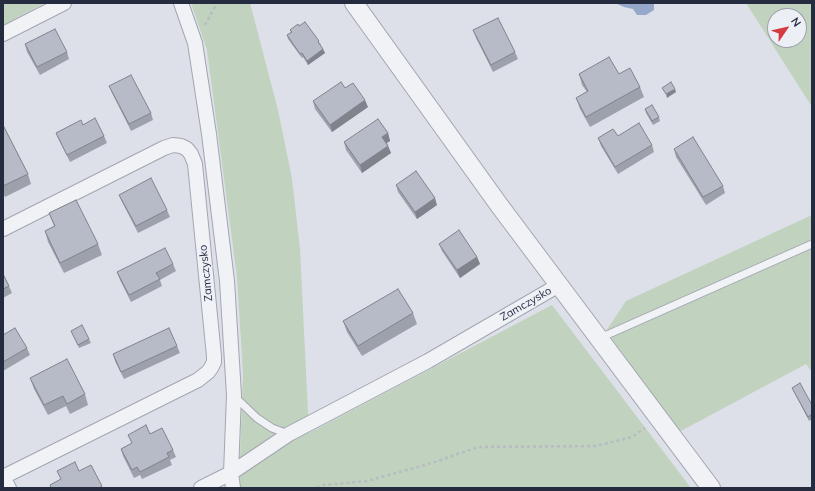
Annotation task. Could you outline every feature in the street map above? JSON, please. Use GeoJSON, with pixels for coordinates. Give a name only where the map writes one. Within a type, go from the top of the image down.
{"type":"FeatureCollection","features":[{"type":"Feature","properties":{"kind":"street"},"geometry":{"type":"LineString","coordinates":[[3,34],[64,3]]}},
{"type":"Feature","properties":{"kind":"street"},"geometry":{"type":"LineString","coordinates":[[181,3],[195,43],[209,134],[227,281],[234,396],[231,473],[233,488]]}},
{"type":"Feature","properties":{"kind":"street","name":"Zamczysko"},"geometry":{"type":"LineString","coordinates":[[354,3],[494,199],[711,488]]}},
{"type":"Feature","properties":{"kind":"street","name":"Zamczysko"},"geometry":{"type":"LineString","coordinates":[[3,229],[164,148],[173,145],[181,146],[187,149],[195,164],[214,356],[214,362],[211,368],[198,380],[3,477],[9,488]]}},
{"type":"Feature","properties":{"kind":"street","name":"Zamczysko"},"geometry":{"type":"LineString","coordinates":[[201,488],[231,473],[289,434],[428,361],[559,285]]}},
{"type":"Feature","properties":{"kind":"lane"},"geometry":{"type":"LineString","coordinates":[[599,338],[812,244]]}},
{"type":"Feature","properties":{"kind":"lane"},"geometry":{"type":"LineString","coordinates":[[234,396],[257,418],[272,428],[289,434]]}},
{"type":"Feature","properties":{"kind":"path"},"geometry":{"type":"LineString","coordinates":[[317,488],[324,485],[367,481],[432,463],[478,448],[596,446],[632,437],[659,419]]}},
{"type":"Feature","properties":{"kind":"green space"},"geometry":{"type":"Polygon","coordinates":[[[3,3],[45,3],[3,25],[3,3]]]}},
{"type":"Feature","properties":{"kind":"green space"},"geometry":{"type":"Polygon","coordinates":[[[191,3],[250,3],[278,110],[292,179],[300,249],[309,433],[552,305],[691,488],[236,488],[239,487],[243,373],[237,277],[207,50],[191,3]]]}},
{"type":"Feature","properties":{"kind":"green space"},"geometry":{"type":"Polygon","coordinates":[[[746,3],[812,3],[812,107],[775,48],[807,48],[807,8],[767,8],[767,36],[746,3]]]}},
{"type":"Feature","properties":{"kind":"green space"},"geometry":{"type":"Polygon","coordinates":[[[812,215],[812,372],[806,364],[679,432],[606,331],[626,301],[812,215]]]}},
{"type":"Feature","properties":{"kind":"water"},"geometry":{"type":"Polygon","coordinates":[[[615,3],[654,3],[654,10],[646,15],[637,15],[633,9],[615,3]]]}},
{"type":"Feature","properties":{"kind":"building"},"geometry":{"type":"Polygon","coordinates":[[[498,18],[515,52],[491,65],[473,30],[498,18]]]}},
{"type":"Feature","properties":{"kind":"building"},"geometry":{"type":"Polygon","coordinates":[[[305,22],[323,49],[307,61],[302,53],[300,54],[287,35],[292,32],[290,30],[298,24],[299,26],[305,22]]]}},
{"type":"Feature","properties":{"kind":"building"},"geometry":{"type":"Polygon","coordinates":[[[55,29],[67,52],[37,67],[25,44],[55,29]]]}},
{"type":"Feature","properties":{"kind":"building"},"geometry":{"type":"Polygon","coordinates":[[[609,57],[619,74],[630,68],[640,87],[586,117],[576,98],[588,91],[579,74],[609,57]]]}},
{"type":"Feature","properties":{"kind":"building"},"geometry":{"type":"Polygon","coordinates":[[[131,75],[151,113],[129,124],[109,86],[131,75]]]}},
{"type":"Feature","properties":{"kind":"building"},"geometry":{"type":"Polygon","coordinates":[[[341,82],[345,88],[353,83],[365,100],[330,125],[313,101],[341,82]]]}},
{"type":"Feature","properties":{"kind":"building"},"geometry":{"type":"Polygon","coordinates":[[[671,82],[675,89],[666,94],[662,88],[671,82]]]}},
{"type":"Feature","properties":{"kind":"building"},"geometry":{"type":"Polygon","coordinates":[[[652,105],[659,117],[652,121],[645,109],[652,105]]]}},
{"type":"Feature","properties":{"kind":"building"},"geometry":{"type":"Polygon","coordinates":[[[95,118],[104,136],[67,155],[56,133],[81,120],[83,125],[95,118]]]}},
{"type":"Feature","properties":{"kind":"building"},"geometry":{"type":"Polygon","coordinates":[[[378,119],[388,133],[382,137],[388,146],[360,165],[344,142],[378,119]]]}},
{"type":"Feature","properties":{"kind":"building"},"geometry":{"type":"Polygon","coordinates":[[[639,123],[652,145],[615,167],[598,138],[613,129],[618,136],[639,123]]]}},
{"type":"Feature","properties":{"kind":"building"},"geometry":{"type":"Polygon","coordinates":[[[3,125],[28,174],[3,186],[3,125]]]}},
{"type":"Feature","properties":{"kind":"building"},"geometry":{"type":"Polygon","coordinates":[[[693,137],[723,186],[703,197],[674,149],[693,137]]]}},
{"type":"Feature","properties":{"kind":"building"},"geometry":{"type":"Polygon","coordinates":[[[416,171],[435,198],[415,212],[396,185],[416,171]]]}},
{"type":"Feature","properties":{"kind":"building"},"geometry":{"type":"Polygon","coordinates":[[[151,178],[167,210],[136,226],[119,195],[151,178]]]}},
{"type":"Feature","properties":{"kind":"building"},"geometry":{"type":"Polygon","coordinates":[[[76,200],[98,244],[60,263],[45,231],[55,226],[49,213],[76,200]]]}},
{"type":"Feature","properties":{"kind":"building"},"geometry":{"type":"Polygon","coordinates":[[[459,230],[477,257],[457,270],[439,244],[459,230]]]}},
{"type":"Feature","properties":{"kind":"building"},"geometry":{"type":"Polygon","coordinates":[[[165,248],[173,264],[156,273],[160,279],[129,295],[117,272],[165,248]]]}},
{"type":"Feature","properties":{"kind":"building"},"geometry":{"type":"Polygon","coordinates":[[[3,274],[9,286],[3,289],[3,274]]]}},
{"type":"Feature","properties":{"kind":"building"},"geometry":{"type":"Polygon","coordinates":[[[398,289],[413,313],[358,346],[343,321],[398,289]]]}},
{"type":"Feature","properties":{"kind":"building"},"geometry":{"type":"Polygon","coordinates":[[[82,325],[89,339],[78,345],[71,331],[82,325]]]}},
{"type":"Feature","properties":{"kind":"building"},"geometry":{"type":"Polygon","coordinates":[[[15,328],[27,348],[3,362],[3,335],[15,328]]]}},
{"type":"Feature","properties":{"kind":"building"},"geometry":{"type":"Polygon","coordinates":[[[169,328],[177,346],[121,372],[113,354],[169,328]]]}},
{"type":"Feature","properties":{"kind":"building"},"geometry":{"type":"Polygon","coordinates":[[[67,359],[85,394],[67,404],[63,396],[44,405],[30,378],[67,359]]]}},
{"type":"Feature","properties":{"kind":"building"},"geometry":{"type":"Polygon","coordinates":[[[800,383],[812,405],[812,414],[808,417],[792,388],[800,383]]]}},
{"type":"Feature","properties":{"kind":"building"},"geometry":{"type":"Polygon","coordinates":[[[146,425],[150,434],[162,428],[173,450],[167,453],[169,457],[140,472],[137,467],[132,470],[121,449],[132,443],[128,435],[146,425]]]}},
{"type":"Feature","properties":{"kind":"building"},"geometry":{"type":"Polygon","coordinates":[[[75,462],[79,471],[91,465],[102,486],[99,488],[51,488],[50,485],[61,479],[57,471],[75,462]]]}}]}
